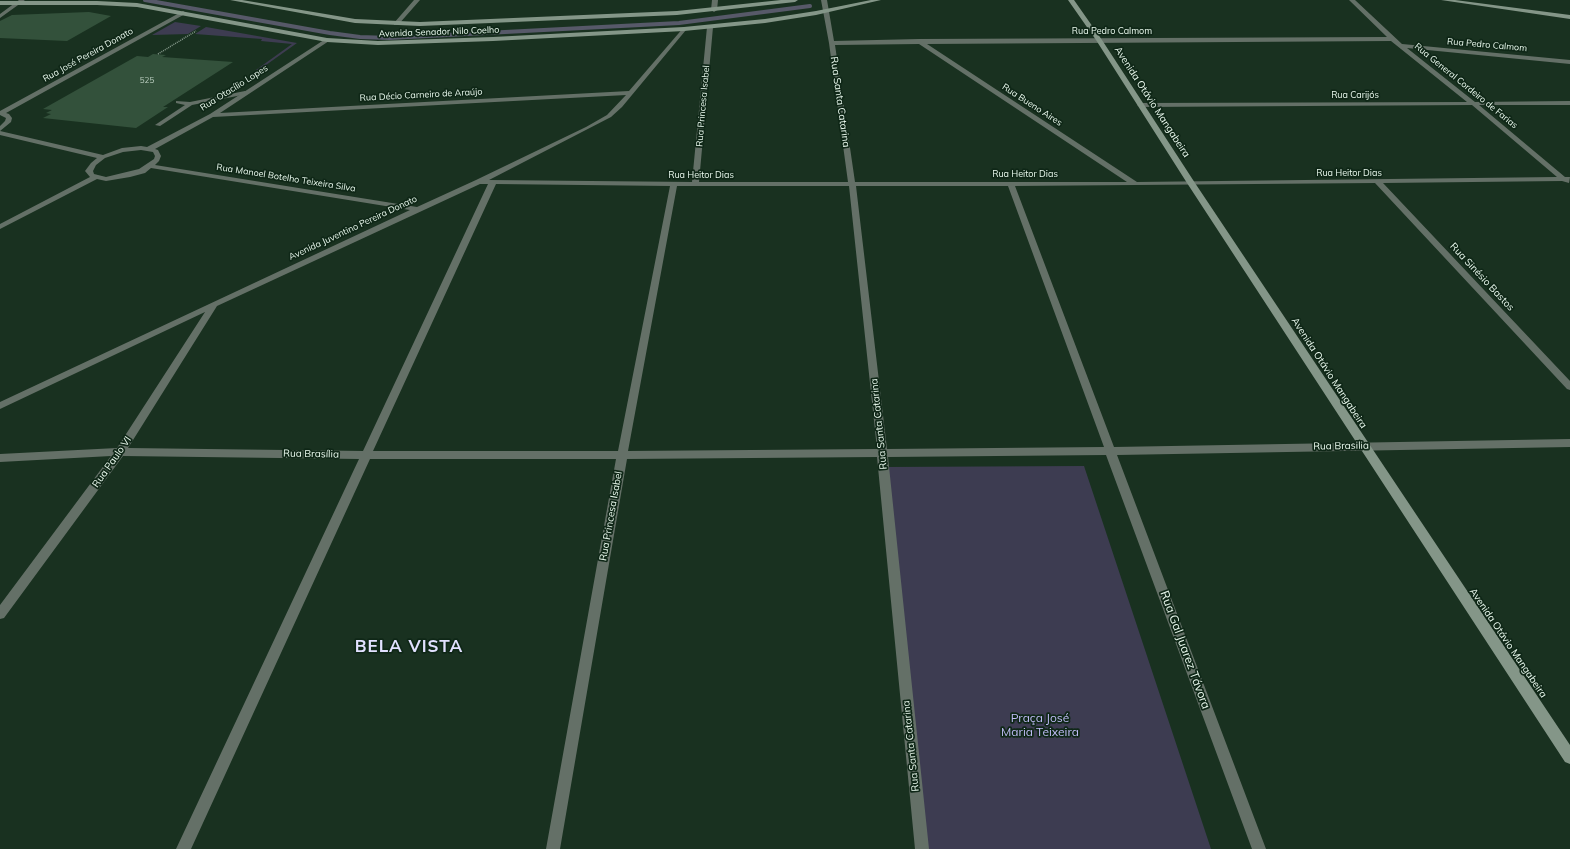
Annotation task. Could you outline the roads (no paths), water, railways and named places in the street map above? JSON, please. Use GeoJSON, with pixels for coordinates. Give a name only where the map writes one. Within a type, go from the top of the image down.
{"type":"FeatureCollection","features":[{"type":"Feature","properties":{"kind":"main road","name":"Avenida Senador Nilo Coelho"},"geometry":{"type":"LineString","coordinates":[[233,0],[354,21],[396,24],[573,18],[714,10],[795,0]]}},
{"type":"Feature","properties":{"kind":"main road","name":"Avenida Senador Nilo Coelho"},"geometry":{"type":"LineString","coordinates":[[0,3],[119,3],[183,13],[327,40],[378,43],[710,27],[826,11],[878,0]]}},
{"type":"Feature","properties":{"kind":"main road","name":"Avenida Otávio Mangabeira"},"geometry":{"type":"LineString","coordinates":[[1070,0],[1099,40],[1140,106],[1363,446],[1570,757]]}},
{"type":"Feature","properties":{"kind":"main road"},"geometry":{"type":"LineString","coordinates":[[1444,0],[1570,17]]}},
{"type":"Feature","properties":{"kind":"street"},"geometry":{"type":"LineString","coordinates":[[396,24],[417,0]]}},
{"type":"Feature","properties":{"kind":"street"},"geometry":{"type":"LineString","coordinates":[[714,10],[715,0]]}},
{"type":"Feature","properties":{"kind":"street","name":"Rua Santa Catarina"},"geometry":{"type":"LineString","coordinates":[[824,0],[832,43],[852,184],[882,452],[922,849]]}},
{"type":"Feature","properties":{"kind":"street","name":"Rua General Cordeiro de Farias"},"geometry":{"type":"LineString","coordinates":[[1352,0],[1392,39],[1568,181]]}},
{"type":"Feature","properties":{"kind":"street"},"geometry":{"type":"LineString","coordinates":[[0,16],[20,2]]}},
{"type":"Feature","properties":{"kind":"street","name":"Rua José Pereira Donato"},"geometry":{"type":"LineString","coordinates":[[0,113],[183,13]]}},
{"type":"Feature","properties":{"kind":"street","name":"Rua Princesa Isabel"},"geometry":{"type":"LineString","coordinates":[[695,184],[710,27]]}},
{"type":"Feature","properties":{"kind":"street","name":"Avenida Juventino Pereira Donato"},"geometry":{"type":"LineString","coordinates":[[0,406],[214,304],[479,182],[609,116],[630,94],[684,29]]}},
{"type":"Feature","properties":{"kind":"street","name":"Rua Pedro Calmom"},"geometry":{"type":"LineString","coordinates":[[832,43],[1392,39]]}},
{"type":"Feature","properties":{"kind":"street","name":"Rua Otacílio Lopes"},"geometry":{"type":"LineString","coordinates":[[149,149],[212,115],[327,40]]}},
{"type":"Feature","properties":{"kind":"street","name":"Rua Bueno Aires"},"geometry":{"type":"LineString","coordinates":[[919,42],[1136,184]]}},
{"type":"Feature","properties":{"kind":"street","name":"Rua Pedro Calmom"},"geometry":{"type":"LineString","coordinates":[[1402,46],[1570,62]]}},
{"type":"Feature","properties":{"kind":"street","name":"Rua Décio Carneiro de Araújo"},"geometry":{"type":"LineString","coordinates":[[212,115],[630,94]]}},
{"type":"Feature","properties":{"kind":"street","name":"Rua Carijós"},"geometry":{"type":"LineString","coordinates":[[1140,106],[1570,103]]}},
{"type":"Feature","properties":{"kind":"street"},"geometry":{"type":"LineString","coordinates":[[0,113],[7,115],[9,118],[8,122],[0,129]]}},
{"type":"Feature","properties":{"kind":"street"},"geometry":{"type":"LineString","coordinates":[[0,133],[103,157]]}},
{"type":"Feature","properties":{"kind":"street"},"geometry":{"type":"LineString","coordinates":[[0,227],[96,178],[118,178],[130,175],[151,166],[157,160],[158,156],[156,151],[149,149],[122,150],[103,157],[93,164],[89,171],[91,175],[96,178]]}},
{"type":"Feature","properties":{"kind":"street","name":"Rua Manoel Botelho Teixeira Silva"},"geometry":{"type":"LineString","coordinates":[[151,166],[418,209]]}},
{"type":"Feature","properties":{"kind":"street","name":"Rua Heitor Dias"},"geometry":{"type":"LineString","coordinates":[[479,182],[674,184],[1136,184],[1568,181]]}},
{"type":"Feature","properties":{"kind":"street"},"geometry":{"type":"LineString","coordinates":[[182,849],[493,182]]}},
{"type":"Feature","properties":{"kind":"street","name":"Rua Sinésio Bastos"},"geometry":{"type":"LineString","coordinates":[[1378,182],[1570,387]]}},
{"type":"Feature","properties":{"kind":"street","name":"Rua Gal Juarez Távora"},"geometry":{"type":"LineString","coordinates":[[1010,183],[1258,849]]}},
{"type":"Feature","properties":{"kind":"street","name":"Rua Princesa Isabel"},"geometry":{"type":"LineString","coordinates":[[553,849],[622,454],[674,184]]}},
{"type":"Feature","properties":{"kind":"street","name":"Rua Paulo VI"},"geometry":{"type":"LineString","coordinates":[[0,614],[120,452],[214,304]]}},
{"type":"Feature","properties":{"kind":"street","name":"Rua Brasilia"},"geometry":{"type":"LineString","coordinates":[[882,452],[1111,451],[1570,443]]}},
{"type":"Feature","properties":{"kind":"street","name":"Rua Brasília"},"geometry":{"type":"LineString","coordinates":[[0,458],[120,452],[366,455],[882,452]]}},
{"type":"Feature","properties":{"kind":"lane"},"geometry":{"type":"LineString","coordinates":[[178,102],[190,104],[245,93]]}},
{"type":"Feature","properties":{"kind":"lane"},"geometry":{"type":"LineString","coordinates":[[158,125],[190,104]]}},
{"type":"Feature","properties":{"kind":"waterway"},"geometry":{"type":"LineString","coordinates":[[145,0],[330,33],[360,37],[389,38],[679,23],[810,6]]}},
{"type":"Feature","properties":{"kind":"district","name":"BELA VISTA"},"geometry":{"type":"Point","coordinates":[409,647]}},
{"type":"Feature","properties":{"kind":"park label","name":"Praça José Maria Teixeira"},"geometry":{"type":"Point","coordinates":[1040,725]}}]}
